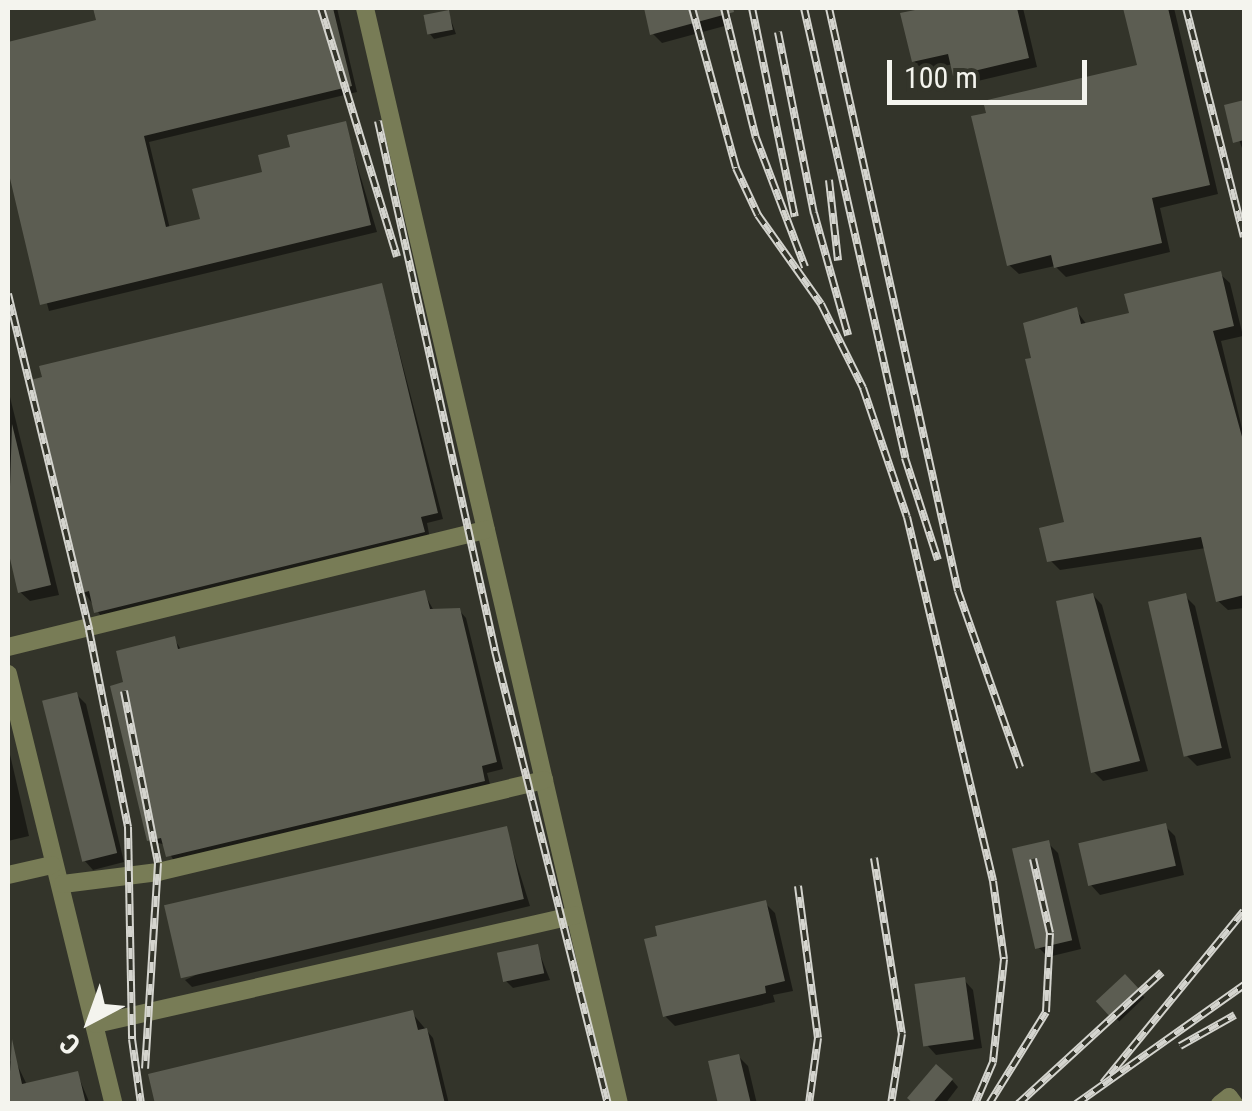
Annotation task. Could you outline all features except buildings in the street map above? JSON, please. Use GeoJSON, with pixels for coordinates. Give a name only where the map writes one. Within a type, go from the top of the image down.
{"type":"FeatureCollection","features":[{"type":"Feature","properties":{"kind":"lane"},"geometry":{"type":"LineString","coordinates":[[365,8],[619,1104]]}},
{"type":"Feature","properties":{"kind":"lane"},"geometry":{"type":"LineString","coordinates":[[8,647],[486,530]]}},
{"type":"Feature","properties":{"kind":"lane"},"geometry":{"type":"LineString","coordinates":[[8,674],[52,865],[63,884],[114,1104]]}},
{"type":"Feature","properties":{"kind":"lane"},"geometry":{"type":"LineString","coordinates":[[63,884],[158,872],[544,780]]}},
{"type":"Feature","properties":{"kind":"lane"},"geometry":{"type":"LineString","coordinates":[[8,875],[52,865]]}},
{"type":"Feature","properties":{"kind":"lane"},"geometry":{"type":"LineString","coordinates":[[96,1024],[575,915]]}},
{"type":"Feature","properties":{"kind":"railway"},"geometry":{"type":"LineString","coordinates":[[321,8],[397,257]]}},
{"type":"Feature","properties":{"kind":"railway"},"geometry":{"type":"LineString","coordinates":[[692,8],[736,168],[758,215],[821,304],[863,388],[907,517],[993,881],[1004,959],[993,1062],[975,1104]]}},
{"type":"Feature","properties":{"kind":"railway"},"geometry":{"type":"LineString","coordinates":[[724,8],[756,138],[805,267]]}},
{"type":"Feature","properties":{"kind":"railway"},"geometry":{"type":"LineString","coordinates":[[752,8],[795,217]]}},
{"type":"Feature","properties":{"kind":"railway"},"geometry":{"type":"LineString","coordinates":[[804,8],[905,458],[938,560]]}},
{"type":"Feature","properties":{"kind":"railway"},"geometry":{"type":"LineString","coordinates":[[829,8],[958,591],[1020,767]]}},
{"type":"Feature","properties":{"kind":"railway"},"geometry":{"type":"LineString","coordinates":[[1186,8],[1244,237]]}},
{"type":"Feature","properties":{"kind":"railway"},"geometry":{"type":"LineString","coordinates":[[778,32],[814,213],[848,335]]}},
{"type":"Feature","properties":{"kind":"railway"},"geometry":{"type":"LineString","coordinates":[[378,121],[495,651],[608,1104]]}},
{"type":"Feature","properties":{"kind":"railway"},"geometry":{"type":"LineString","coordinates":[[829,180],[838,260]]}},
{"type":"Feature","properties":{"kind":"railway"},"geometry":{"type":"LineString","coordinates":[[8,294],[89,630],[128,827],[132,1039],[141,1104]]}},
{"type":"Feature","properties":{"kind":"railway"},"geometry":{"type":"LineString","coordinates":[[124,691],[158,863],[145,1069]]}},
{"type":"Feature","properties":{"kind":"railway"},"geometry":{"type":"LineString","coordinates":[[874,858],[902,1034],[891,1104]]}},
{"type":"Feature","properties":{"kind":"railway"},"geometry":{"type":"LineString","coordinates":[[989,1104],[1046,1012],[1050,933],[1033,859]]}},
{"type":"Feature","properties":{"kind":"railway"},"geometry":{"type":"LineString","coordinates":[[798,886],[818,1038],[809,1104]]}},
{"type":"Feature","properties":{"kind":"railway"},"geometry":{"type":"LineString","coordinates":[[1103,1083],[1244,911]]}},
{"type":"Feature","properties":{"kind":"railway"},"geometry":{"type":"LineString","coordinates":[[1018,1104],[1162,972]]}},
{"type":"Feature","properties":{"kind":"railway"},"geometry":{"type":"LineString","coordinates":[[1076,1104],[1244,985]]}},
{"type":"Feature","properties":{"kind":"railway"},"geometry":{"type":"LineString","coordinates":[[1180,1046],[1235,1015]]}}]}
